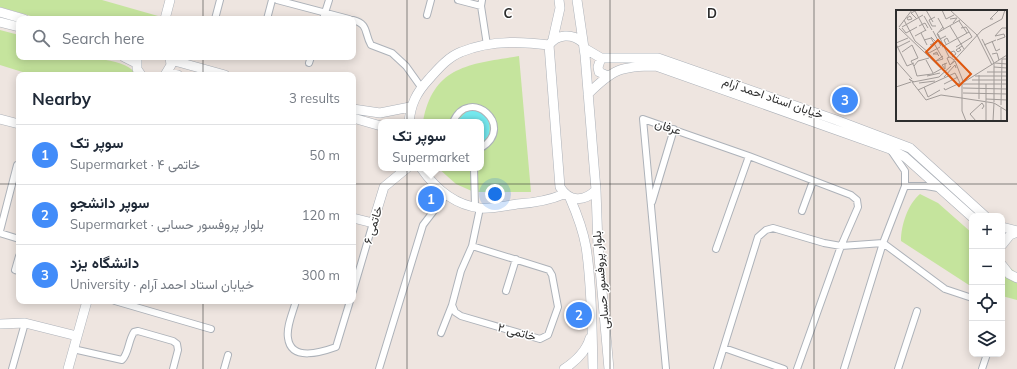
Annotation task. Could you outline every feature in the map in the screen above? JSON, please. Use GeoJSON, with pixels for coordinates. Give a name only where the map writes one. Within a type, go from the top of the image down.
{"type":"FeatureCollection","features":[{"type":"Feature","properties":{"kind":"main road"},"geometry":{"type":"LineString","coordinates":[[166,16],[170,0]]}},
{"type":"Feature","properties":{"kind":"main road","name":"بلوار پروفسور حسابی"},"geometry":{"type":"LineString","coordinates":[[559,0],[560,8],[551,42],[560,187],[567,196],[580,221],[586,247],[593,369]]}},
{"type":"Feature","properties":{"kind":"main road","name":"بلوار پروفسور حسابی"},"geometry":{"type":"LineString","coordinates":[[577,0],[588,94],[596,190],[598,246],[609,369]]}},
{"type":"Feature","properties":{"kind":"main road"},"geometry":{"type":"LineString","coordinates":[[0,12],[16,17]]}},
{"type":"Feature","properties":{"kind":"main road"},"geometry":{"type":"LineString","coordinates":[[0,22],[16,27]]}},
{"type":"Feature","properties":{"kind":"main road","name":"خیابان استاد احمد آرام"},"geometry":{"type":"LineString","coordinates":[[410,107],[421,87],[440,66],[461,52],[487,45],[551,42],[564,35],[572,36],[602,58],[658,58],[836,120],[910,148],[982,213]]}},
{"type":"Feature","properties":{"kind":"main road"},"geometry":{"type":"LineString","coordinates":[[602,58],[598,67],[599,72],[608,76]]}},
{"type":"Feature","properties":{"kind":"main road"},"geometry":{"type":"LineString","coordinates":[[136,60],[140,72]]}},
{"type":"Feature","properties":{"kind":"main road"},"geometry":{"type":"LineString","coordinates":[[166,72],[170,60]]}},
{"type":"Feature","properties":{"kind":"main road"},"geometry":{"type":"LineString","coordinates":[[176,60],[214,72]]}},
{"type":"Feature","properties":{"kind":"main road","name":"خیابان استاد احمد آرام"},"geometry":{"type":"LineString","coordinates":[[588,94],[616,70],[637,66],[656,66],[890,149],[905,157],[969,214]]}},
{"type":"Feature","properties":{"kind":"main road"},"geometry":{"type":"LineString","coordinates":[[356,109],[380,113],[410,107],[409,119]]}},
{"type":"Feature","properties":{"kind":"main road"},"geometry":{"type":"LineString","coordinates":[[0,119],[16,123]]}},
{"type":"Feature","properties":{"kind":"main road"},"geometry":{"type":"LineString","coordinates":[[356,119],[378,125]]}},
{"type":"Feature","properties":{"kind":"main road","name":"خاتمی ۶"},"geometry":{"type":"LineString","coordinates":[[373,223],[384,187],[403,171]]}},
{"type":"Feature","properties":{"kind":"main road"},"geometry":{"type":"LineString","coordinates":[[423,171],[431,182],[446,195],[466,205],[478,208],[550,201],[567,196],[584,198],[596,190]]}},
{"type":"Feature","properties":{"kind":"main road"},"geometry":{"type":"LineString","coordinates":[[356,219],[373,223]]}},
{"type":"Feature","properties":{"kind":"main road"},"geometry":{"type":"LineString","coordinates":[[1005,228],[1017,232]]}},
{"type":"Feature","properties":{"kind":"main road"},"geometry":{"type":"LineString","coordinates":[[1005,242],[1010,235],[1017,232]]}},
{"type":"Feature","properties":{"kind":"main road"},"geometry":{"type":"LineString","coordinates":[[1005,269],[1009,274],[1017,278]]}},
{"type":"Feature","properties":{"kind":"main road"},"geometry":{"type":"LineString","coordinates":[[68,369],[86,304]]}},
{"type":"Feature","properties":{"kind":"main road"},"geometry":{"type":"LineString","coordinates":[[0,324],[25,323],[77,336]]}},
{"type":"Feature","properties":{"kind":"main road"},"geometry":{"type":"LineString","coordinates":[[564,369],[576,361],[583,353],[589,343],[592,331]]}},
{"type":"Feature","properties":{"kind":"street"},"geometry":{"type":"LineString","coordinates":[[216,16],[220,0]]}},
{"type":"Feature","properties":{"kind":"street"},"geometry":{"type":"LineString","coordinates":[[268,16],[272,0]]}},
{"type":"Feature","properties":{"kind":"street"},"geometry":{"type":"LineString","coordinates":[[277,0],[324,16],[329,0]]}},
{"type":"Feature","properties":{"kind":"street"},"geometry":{"type":"LineString","coordinates":[[427,15],[431,0]]}},
{"type":"Feature","properties":{"kind":"street"},"geometry":{"type":"LineString","coordinates":[[458,0],[481,3],[487,45]]}},
{"type":"Feature","properties":{"kind":"street"},"geometry":{"type":"LineString","coordinates":[[356,21],[367,30],[371,44],[392,53],[406,66],[421,87]]}},
{"type":"Feature","properties":{"kind":"street"},"geometry":{"type":"LineString","coordinates":[[454,119],[457,114],[464,109],[472,107],[480,108],[488,113],[494,126],[493,136],[484,146]]}},
{"type":"Feature","properties":{"kind":"street","name":"عرفان"},"geometry":{"type":"LineString","coordinates":[[666,369],[643,119],[749,156],[851,195],[857,200],[858,207],[841,246]]}},
{"type":"Feature","properties":{"kind":"street"},"geometry":{"type":"LineString","coordinates":[[650,206],[674,129]]}},
{"type":"Feature","properties":{"kind":"street"},"geometry":{"type":"LineString","coordinates":[[844,369],[883,243],[906,186],[905,171],[890,149]]}},
{"type":"Feature","properties":{"kind":"street"},"geometry":{"type":"LineString","coordinates":[[716,249],[749,156]]}},
{"type":"Feature","properties":{"kind":"street"},"geometry":{"type":"LineString","coordinates":[[441,333],[452,305],[461,270],[472,246],[478,208],[474,171]]}},
{"type":"Feature","properties":{"kind":"street"},"geometry":{"type":"LineString","coordinates":[[16,172],[0,232],[16,238]]}},
{"type":"Feature","properties":{"kind":"street"},"geometry":{"type":"LineString","coordinates":[[802,212],[813,181]]}},
{"type":"Feature","properties":{"kind":"street"},"geometry":{"type":"LineString","coordinates":[[906,186],[941,188]]}},
{"type":"Feature","properties":{"kind":"street"},"geometry":{"type":"LineString","coordinates":[[379,369],[423,225],[446,195]]}},
{"type":"Feature","properties":{"kind":"street","name":"خاتمی ۶"},"geometry":{"type":"LineString","coordinates":[[356,281],[373,223]]}},
{"type":"Feature","properties":{"kind":"street"},"geometry":{"type":"LineString","coordinates":[[717,369],[758,237],[766,230],[773,228],[824,243],[841,246],[883,243],[945,289],[969,297]]}},
{"type":"Feature","properties":{"kind":"street","name":"خاتمی ۲"},"geometry":{"type":"LineString","coordinates":[[452,305],[455,312],[462,316],[540,339],[548,335],[558,307],[552,275],[546,268],[472,246]]}},
{"type":"Feature","properties":{"kind":"street"},"geometry":{"type":"LineString","coordinates":[[797,369],[841,246]]}},
{"type":"Feature","properties":{"kind":"street"},"geometry":{"type":"LineString","coordinates":[[506,291],[516,259]]}},
{"type":"Feature","properties":{"kind":"street"},"geometry":{"type":"LineString","coordinates":[[125,304],[211,329]]}},
{"type":"Feature","properties":{"kind":"street"},"geometry":{"type":"LineString","coordinates":[[295,304],[287,337],[290,345],[298,352],[312,354],[336,347],[349,304]]}},
{"type":"Feature","properties":{"kind":"street"},"geometry":{"type":"LineString","coordinates":[[898,369],[917,311]]}},
{"type":"Feature","properties":{"kind":"street"},"geometry":{"type":"LineString","coordinates":[[12,369],[25,323]]}},
{"type":"Feature","properties":{"kind":"street"},"geometry":{"type":"LineString","coordinates":[[73,350],[122,360],[126,356],[130,337],[134,332],[138,331],[173,340],[177,344],[178,350],[173,369]]}},
{"type":"Feature","properties":{"kind":"street"},"geometry":{"type":"LineString","coordinates":[[724,348],[784,369]]}},
{"type":"Feature","properties":{"kind":"street"},"geometry":{"type":"LineString","coordinates":[[224,369],[228,355]]}},
{"type":"Feature","properties":{"kind":"street"},"geometry":{"type":"LineString","coordinates":[[982,369],[986,357]]}},
{"type":"Feature","properties":{"kind":"green space"},"geometry":{"type":"Polygon","coordinates":[[[0,0],[102,0],[158,16],[31,16],[0,7],[0,0]]]}},
{"type":"Feature","properties":{"kind":"green space"},"geometry":{"type":"Polygon","coordinates":[[[0,30],[16,34],[16,60],[106,60],[117,62],[129,68],[133,72],[22,72],[0,65],[0,30]]]}},
{"type":"Feature","properties":{"kind":"green space"},"geometry":{"type":"Polygon","coordinates":[[[519,56],[531,192],[474,192],[456,184],[441,171],[484,171],[484,119],[424,119],[428,103],[435,89],[445,78],[470,65],[519,56]]]}},
{"type":"Feature","properties":{"kind":"green space"},"geometry":{"type":"Polygon","coordinates":[[[920,194],[938,203],[969,230],[969,285],[901,241],[902,228],[906,215],[920,194]]]}},
{"type":"Feature","properties":{"kind":"green space"},"geometry":{"type":"Polygon","coordinates":[[[1005,263],[1017,274],[1017,300],[1005,297],[1005,263]]]}},
{"type":"Feature","properties":{"kind":"water"},"geometry":{"type":"Polygon","coordinates":[[[472,110],[477,111],[487,118],[490,130],[489,135],[484,141],[484,119],[459,119],[466,112],[472,110]]]}},
{"type":"Feature","properties":{"kind":"place","name":"دانشگاه یزد"},"geometry":{"type":"Point","coordinates":[845,100]}},
{"type":"Feature","properties":{"kind":"place","name":"سوپر تک"},"geometry":{"type":"Point","coordinates":[431,199]}},
{"type":"Feature","properties":{"kind":"place","name":"سوپر دانشجو"},"geometry":{"type":"Point","coordinates":[579,315]}}]}
